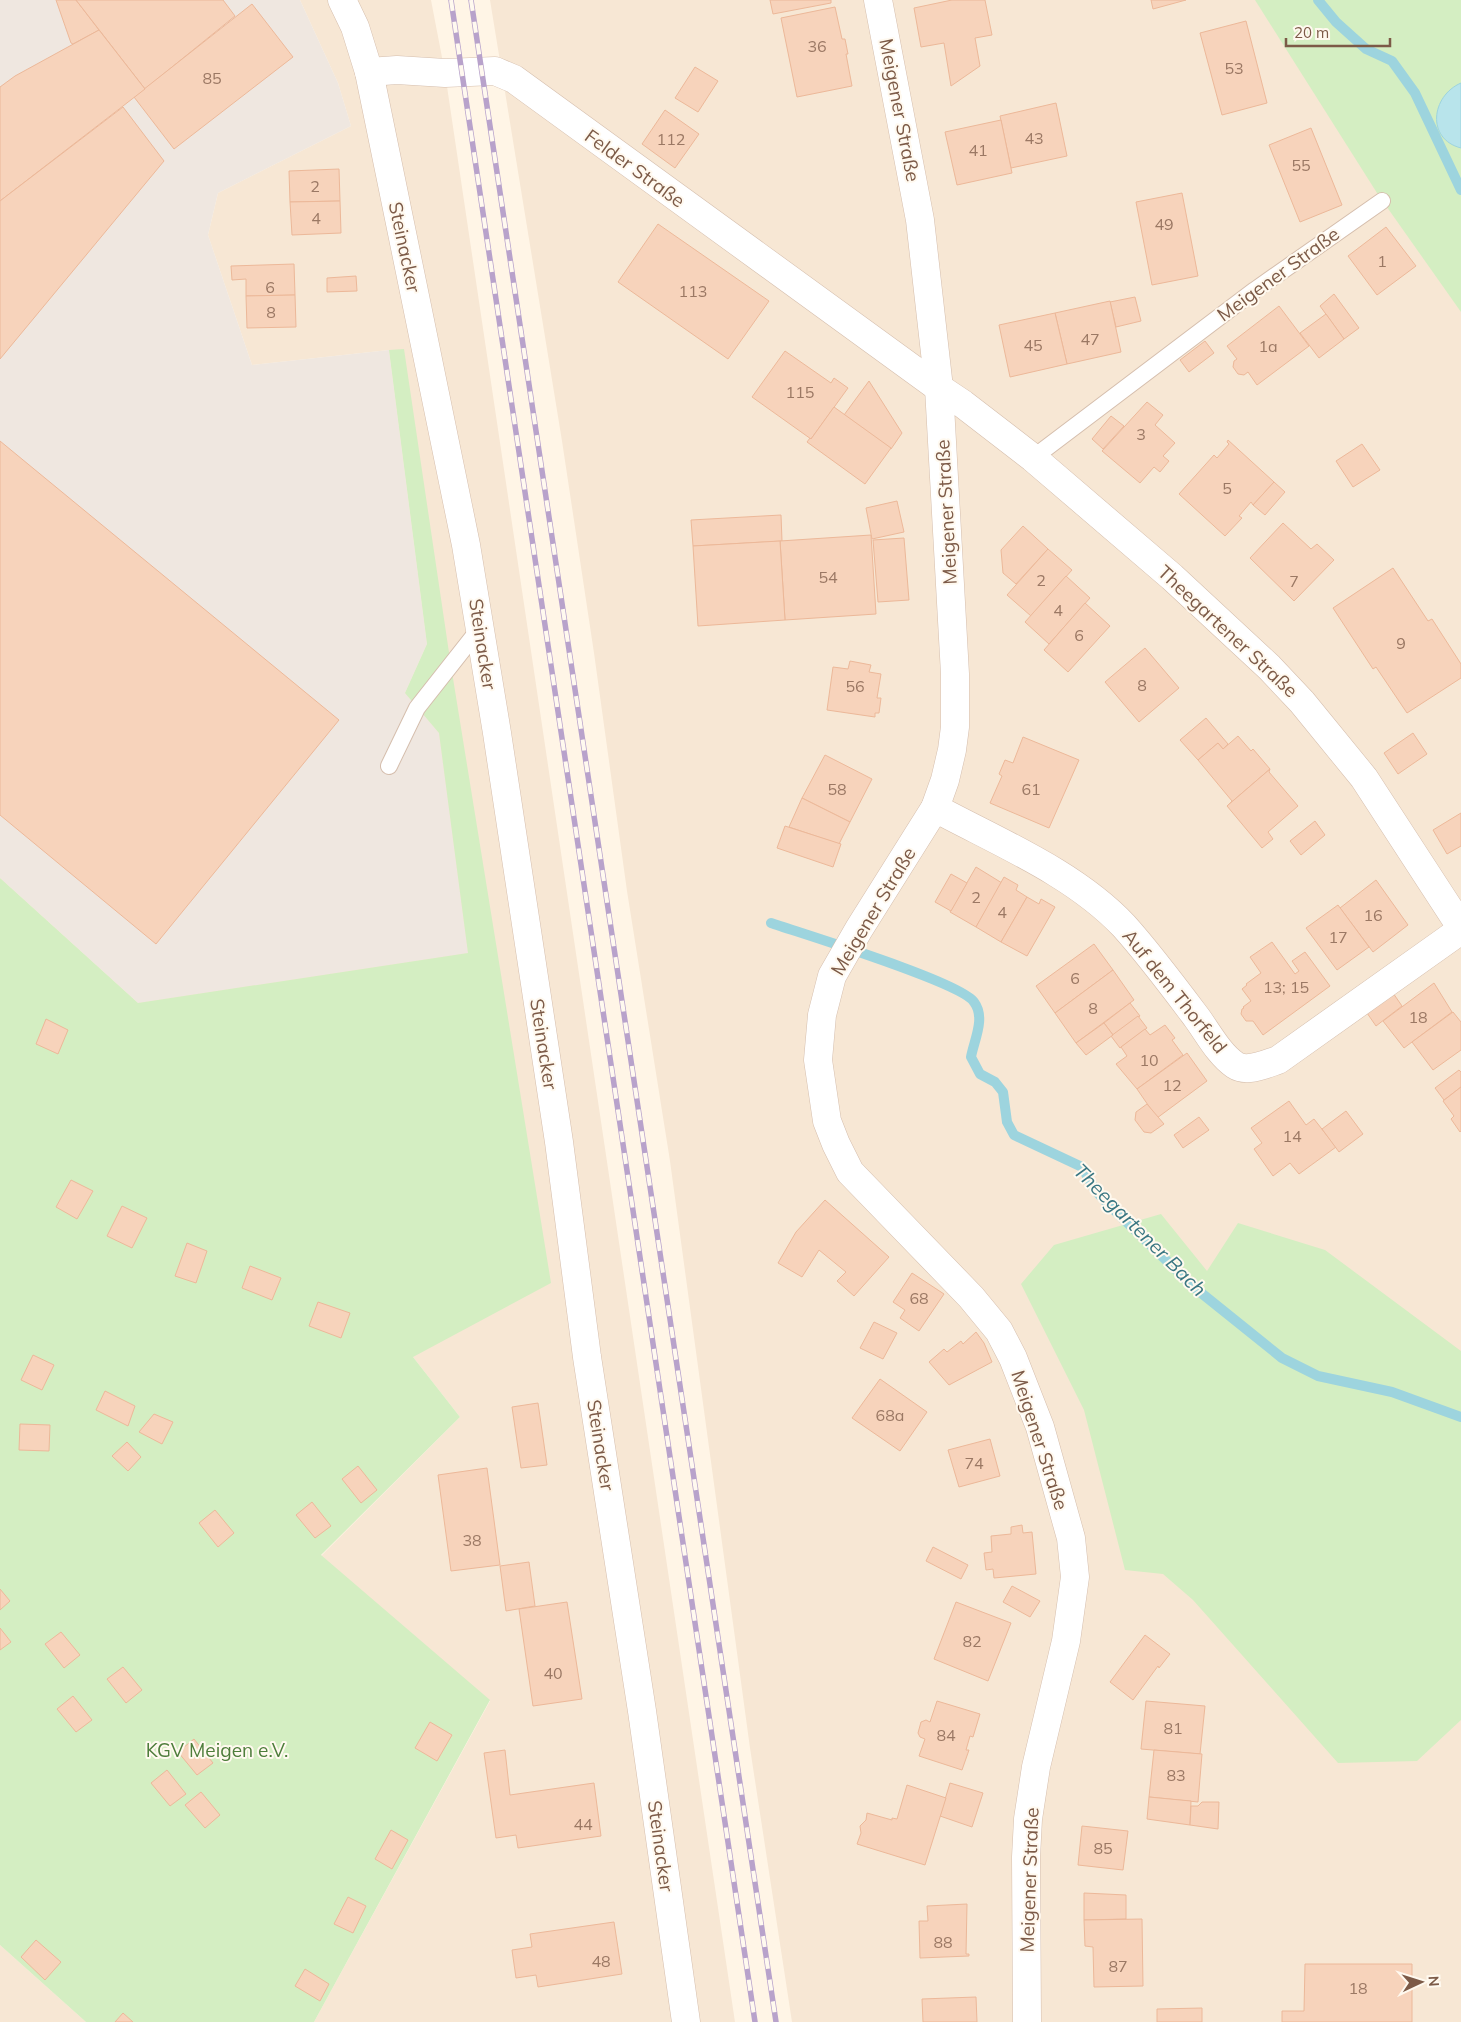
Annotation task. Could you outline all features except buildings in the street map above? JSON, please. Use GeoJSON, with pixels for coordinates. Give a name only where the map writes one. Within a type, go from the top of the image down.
{"type":"FeatureCollection","features":[{"type":"Feature","properties":{"kind":"street"},"geometry":{"type":"LineString","coordinates":[[342,0],[355,27],[369,72]]}},
{"type":"Feature","properties":{"kind":"street","name":"Meigener Straße"},"geometry":{"type":"LineString","coordinates":[[878,0],[920,220],[939,388],[956,704],[952,750],[945,780],[935,808],[858,929],[832,976],[822,1015],[818,1060],[827,1121],[850,1172],[971,1297],[999,1331],[1013,1358],[1040,1427],[1071,1538],[1075,1577],[1066,1641],[1036,1768],[1028,1819],[1026,1857],[1027,2022]]}},
{"type":"Feature","properties":{"kind":"street","name":"Felder Straße"},"geometry":{"type":"LineString","coordinates":[[369,72],[397,70],[445,73],[495,71],[514,79],[939,388]]}},
{"type":"Feature","properties":{"kind":"street","name":"Steinacker"},"geometry":{"type":"LineString","coordinates":[[369,72],[451,470],[480,628],[559,1142],[587,1356],[643,1721],[686,2022]]}},
{"type":"Feature","properties":{"kind":"street","name":"Theegartener Straße"},"geometry":{"type":"LineString","coordinates":[[939,388],[963,404],[1033,458],[1172,577],[1269,667],[1302,702],[1364,778],[1461,928]]}},
{"type":"Feature","properties":{"kind":"street","name":"Auf dem Thorfeld"},"geometry":{"type":"LineString","coordinates":[[935,808],[1027,856],[1098,902],[1123,926],[1160,969],[1221,1050],[1236,1066],[1256,1068],[1278,1060],[1461,928]]}},
{"type":"Feature","properties":{"kind":"lane","name":"Meigener Straße"},"geometry":{"type":"LineString","coordinates":[[1033,458],[1254,290],[1382,201]]}},
{"type":"Feature","properties":{"kind":"lane"},"geometry":{"type":"LineString","coordinates":[[389,766],[417,708],[480,628]]}},
{"type":"Feature","properties":{"kind":"shaded area"},"geometry":{"type":"Polygon","coordinates":[[[0,0],[300,0],[338,83],[351,126],[218,193],[208,235],[252,365],[389,350],[427,644],[405,693],[439,733],[468,953],[138,1003],[0,878],[0,0]]]}},
{"type":"Feature","properties":{"kind":"shaded area"},"geometry":{"type":"Polygon","coordinates":[[[300,0],[431,0],[445,73],[735,2022],[314,2022],[490,1701],[321,1556],[460,1417],[413,1357],[0,878],[138,1003],[405,693],[427,644],[389,350],[252,365],[208,235],[218,193],[351,126],[338,83],[300,0]]]}},
{"type":"Feature","properties":{"kind":"shaded area"},"geometry":{"type":"Polygon","coordinates":[[[490,0],[1461,0],[1461,2022],[792,2022],[750,1748],[670,1161],[627,891],[562,441],[490,0]]]}},
{"type":"Feature","properties":{"kind":"shaded area"},"geometry":{"type":"Polygon","coordinates":[[[0,1945],[86,2022],[0,2022],[0,1945]]]}},
{"type":"Feature","properties":{"kind":"green space"},"geometry":{"type":"Polygon","coordinates":[[[1255,0],[1461,0],[1461,312],[1377,193],[1255,0]]]}},
{"type":"Feature","properties":{"kind":"green space","name":"KGV Meigen e.V."},"geometry":{"type":"Polygon","coordinates":[[[404,349],[451,666],[551,1283],[413,1357],[460,1417],[321,1555],[490,1700],[314,2022],[86,2022],[0,1945],[0,878],[138,1003],[468,953],[439,733],[405,693],[427,644],[389,350],[404,349]]]}},
{"type":"Feature","properties":{"kind":"green space"},"geometry":{"type":"Polygon","coordinates":[[[1161,1214],[1207,1271],[1238,1223],[1325,1250],[1461,1351],[1461,1720],[1417,1761],[1338,1763],[1193,1600],[1163,1574],[1125,1570],[1084,1410],[1021,1284],[1054,1245],[1161,1214]]]}},
{"type":"Feature","properties":{"kind":"water"},"geometry":{"type":"Polygon","coordinates":[[[1461,83],[1461,148],[1450,143],[1442,136],[1438,127],[1437,117],[1443,97],[1461,83]]]}},
{"type":"Feature","properties":{"kind":"waterway"},"geometry":{"type":"LineString","coordinates":[[1318,0],[1336,22],[1366,49],[1392,61],[1415,93],[1461,190]]}},
{"type":"Feature","properties":{"kind":"waterway","name":"Theegartener Bach"},"geometry":{"type":"LineString","coordinates":[[771,923],[912,971],[963,993],[974,1002],[979,1015],[979,1022],[971,1057],[980,1074],[995,1082],[1003,1092],[1007,1122],[1014,1135],[1082,1167],[1095,1190],[1195,1288],[1282,1358],[1318,1376],[1392,1392],[1461,1417]]}},
{"type":"Feature","properties":{"kind":"railway"},"geometry":{"type":"LineString","coordinates":[[451,0],[755,2022]]}},
{"type":"Feature","properties":{"kind":"railway"},"geometry":{"type":"LineString","coordinates":[[471,0],[776,2022]]}}]}
